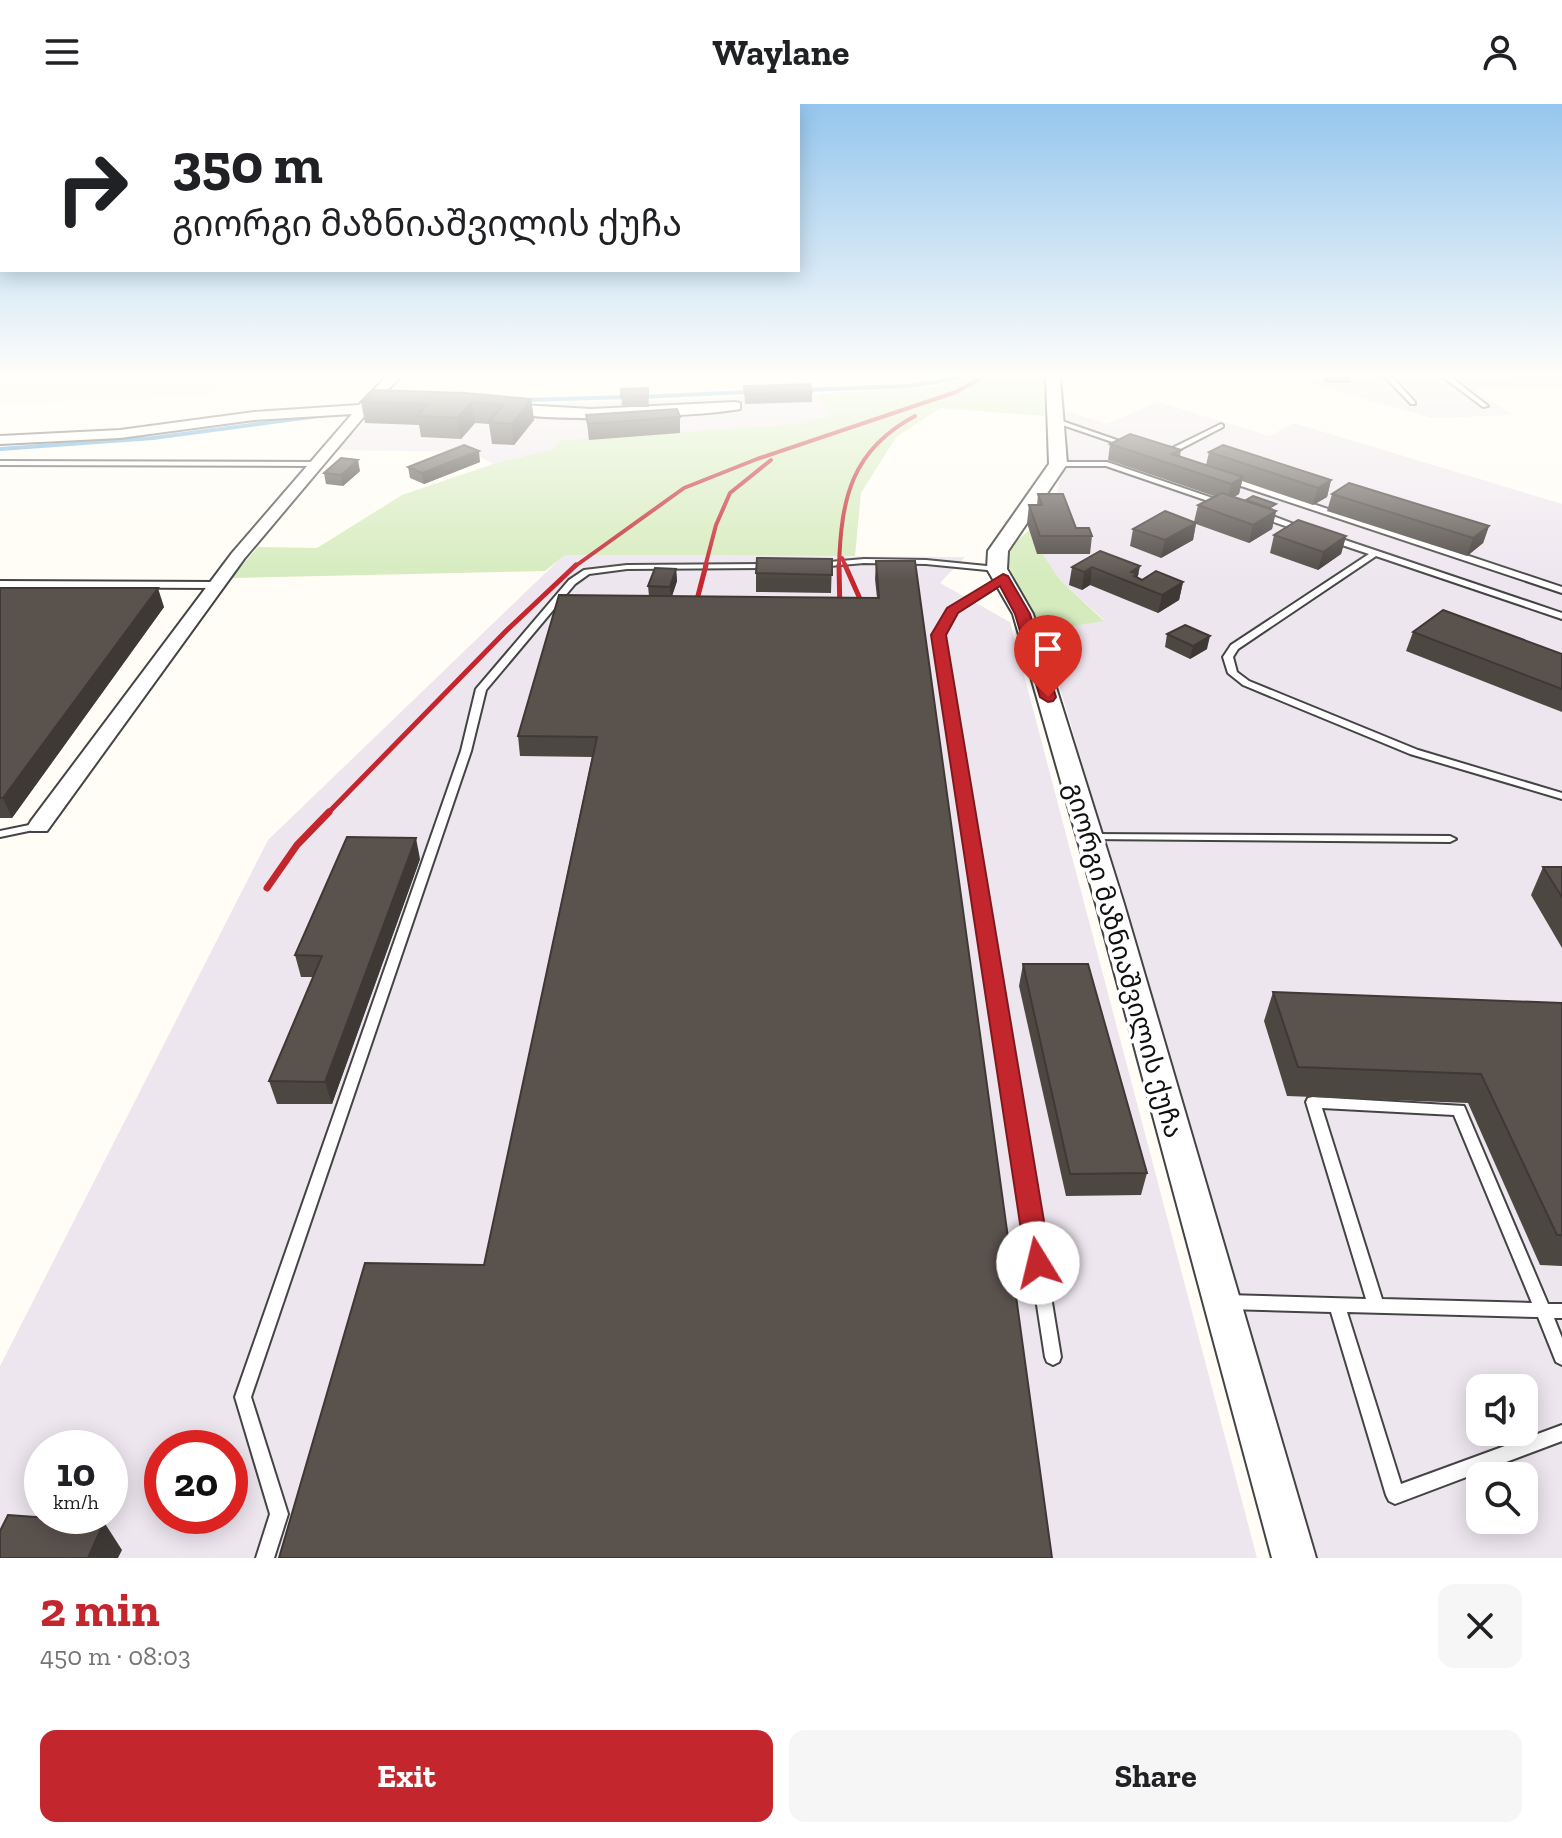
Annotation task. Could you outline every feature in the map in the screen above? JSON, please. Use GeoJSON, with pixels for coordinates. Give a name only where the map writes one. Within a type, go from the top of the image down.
{"type":"FeatureCollection","features":[{"type":"Feature","properties":{"kind":"street"},"geometry":{"type":"LineString","coordinates":[[39,826],[216,585],[332,445]]}},
{"type":"Feature","properties":{"kind":"street"},"geometry":{"type":"LineString","coordinates":[[1000,574],[998,551],[1058,464],[1057,445]]}},
{"type":"Feature","properties":{"kind":"street","name":"გიორგი მაზნიაშვილის ქუჩა"},"geometry":{"type":"LineString","coordinates":[[1000,574],[1023,614],[1294,1558]]}},
{"type":"Feature","properties":{"kind":"lane"},"geometry":{"type":"LineString","coordinates":[[1127,445],[1145,451]]}},
{"type":"Feature","properties":{"kind":"lane"},"geometry":{"type":"LineString","coordinates":[[1175,461],[1160,456],[1183,445]]}},
{"type":"Feature","properties":{"kind":"lane"},"geometry":{"type":"LineString","coordinates":[[0,463],[316,464]]}},
{"type":"Feature","properties":{"kind":"lane"},"geometry":{"type":"LineString","coordinates":[[1058,464],[1107,464],[1240,508]]}},
{"type":"Feature","properties":{"kind":"lane"},"geometry":{"type":"LineString","coordinates":[[1220,476],[1562,590]]}},
{"type":"Feature","properties":{"kind":"lane"},"geometry":{"type":"LineString","coordinates":[[1255,513],[1562,616]]}},
{"type":"Feature","properties":{"kind":"lane"},"geometry":{"type":"LineString","coordinates":[[1375,553],[1234,647],[1228,657],[1233,673],[1246,683],[1414,752],[1562,796]]}},
{"type":"Feature","properties":{"kind":"lane"},"geometry":{"type":"LineString","coordinates":[[809,565],[864,561],[1000,574]]}},
{"type":"Feature","properties":{"kind":"lane"},"geometry":{"type":"LineString","coordinates":[[265,1558],[279,1514],[243,1397],[466,751],[481,689],[572,582],[587,572],[627,567],[779,566]]}},
{"type":"Feature","properties":{"kind":"lane"},"geometry":{"type":"LineString","coordinates":[[1000,574],[952,611],[938,635],[1053,1357]]}},
{"type":"Feature","properties":{"kind":"lane"},"geometry":{"type":"LineString","coordinates":[[0,584],[216,585]]}},
{"type":"Feature","properties":{"kind":"lane"},"geometry":{"type":"LineString","coordinates":[[0,834],[39,826]]}},
{"type":"Feature","properties":{"kind":"lane"},"geometry":{"type":"LineString","coordinates":[[1089,837],[1450,839]]}},
{"type":"Feature","properties":{"kind":"lane"},"geometry":{"type":"LineString","coordinates":[[1376,1306],[1313,1102],[1459,1110],[1562,1357]]}},
{"type":"Feature","properties":{"kind":"lane"},"geometry":{"type":"LineString","coordinates":[[1222,1302],[1562,1311]]}},
{"type":"Feature","properties":{"kind":"lane"},"geometry":{"type":"LineString","coordinates":[[1337,1305],[1395,1495],[1562,1433]]}},
{"type":"Feature","properties":{"kind":"shaded area"},"geometry":{"type":"Polygon","coordinates":[[[342,445],[595,445],[555,449],[493,464],[472,452],[337,450],[342,445]]]}},
{"type":"Feature","properties":{"kind":"shaded area"},"geometry":{"type":"Polygon","coordinates":[[[1065,445],[1366,445],[1562,504],[1562,1558],[1318,1558],[1043,631],[1104,620],[1060,580],[1032,540],[1055,497],[1065,465],[1065,445]]]}},
{"type":"Feature","properties":{"kind":"shaded area"},"geometry":{"type":"Polygon","coordinates":[[[564,555],[965,557],[940,583],[1010,622],[1257,1558],[0,1558],[0,1366],[268,840],[564,555]]]}},
{"type":"Feature","properties":{"kind":"green space"},"geometry":{"type":"Polygon","coordinates":[[[557,445],[891,445],[861,493],[855,556],[565,555],[545,571],[231,578],[258,547],[317,548],[402,495],[493,464],[554,449],[557,445]]]}},
{"type":"Feature","properties":{"kind":"green space"},"geometry":{"type":"Polygon","coordinates":[[[1038,522],[1033,540],[1060,580],[1104,621],[1043,631],[1007,563],[1008,549],[1038,522]]]}},
{"type":"Feature","properties":{"kind":"building"},"geometry":{"type":"Polygon","coordinates":[[[464,445],[479,451],[422,473],[408,467],[464,445]]]}},
{"type":"Feature","properties":{"kind":"building"},"geometry":{"type":"Polygon","coordinates":[[[1113,445],[1165,445],[1181,450],[1172,454],[1243,477],[1231,484],[1113,445]]]}},
{"type":"Feature","properties":{"kind":"building"},"geometry":{"type":"Polygon","coordinates":[[[1223,445],[1331,480],[1318,488],[1209,452],[1223,445]]]}},
{"type":"Feature","properties":{"kind":"building"},"geometry":{"type":"Polygon","coordinates":[[[341,458],[358,460],[341,475],[324,473],[341,458]]]}},
{"type":"Feature","properties":{"kind":"building"},"geometry":{"type":"Polygon","coordinates":[[[1349,483],[1489,526],[1473,538],[1332,494],[1349,483]]]}},
{"type":"Feature","properties":{"kind":"building"},"geometry":{"type":"Polygon","coordinates":[[[1222,493],[1276,511],[1253,525],[1198,505],[1222,493]]]}},
{"type":"Feature","properties":{"kind":"building"},"geometry":{"type":"Polygon","coordinates":[[[1038,494],[1063,494],[1076,528],[1089,528],[1092,536],[1040,536],[1029,505],[1042,505],[1038,494]]]}},
{"type":"Feature","properties":{"kind":"building"},"geometry":{"type":"Polygon","coordinates":[[[1253,496],[1276,504],[1269,508],[1246,500],[1253,496]]]}},
{"type":"Feature","properties":{"kind":"building"},"geometry":{"type":"Polygon","coordinates":[[[1165,511],[1196,523],[1165,540],[1133,529],[1165,511]]]}},
{"type":"Feature","properties":{"kind":"building"},"geometry":{"type":"Polygon","coordinates":[[[1298,520],[1346,536],[1323,552],[1274,535],[1298,520]]]}},
{"type":"Feature","properties":{"kind":"building"},"geometry":{"type":"Polygon","coordinates":[[[1100,551],[1140,566],[1131,572],[1142,580],[1156,571],[1183,582],[1162,595],[1092,567],[1084,572],[1072,567],[1100,551]]]}},
{"type":"Feature","properties":{"kind":"building"},"geometry":{"type":"Polygon","coordinates":[[[757,558],[832,559],[832,575],[756,573],[757,558]]]}},
{"type":"Feature","properties":{"kind":"building"},"geometry":{"type":"Polygon","coordinates":[[[876,561],[915,561],[1052,1558],[279,1558],[365,1263],[484,1265],[597,737],[518,736],[559,595],[879,598],[876,561]]]}},
{"type":"Feature","properties":{"kind":"building"},"geometry":{"type":"Polygon","coordinates":[[[655,568],[676,569],[670,587],[648,586],[655,568]]]}},
{"type":"Feature","properties":{"kind":"building"},"geometry":{"type":"Polygon","coordinates":[[[0,588],[158,588],[3,798],[0,798],[0,588]]]}},
{"type":"Feature","properties":{"kind":"building"},"geometry":{"type":"Polygon","coordinates":[[[1443,610],[1562,654],[1562,689],[1413,632],[1443,610]]]}},
{"type":"Feature","properties":{"kind":"building"},"geometry":{"type":"Polygon","coordinates":[[[1185,625],[1210,636],[1193,646],[1167,634],[1185,625]]]}},
{"type":"Feature","properties":{"kind":"building"},"geometry":{"type":"Polygon","coordinates":[[[347,837],[416,838],[325,1082],[269,1081],[322,956],[295,955],[347,837]]]}},
{"type":"Feature","properties":{"kind":"building"},"geometry":{"type":"Polygon","coordinates":[[[1543,867],[1562,867],[1562,897],[1543,867]]]}},
{"type":"Feature","properties":{"kind":"building"},"geometry":{"type":"Polygon","coordinates":[[[1023,964],[1088,964],[1147,1173],[1070,1174],[1023,964]]]}},
{"type":"Feature","properties":{"kind":"building"},"geometry":{"type":"Polygon","coordinates":[[[1273,992],[1562,1003],[1562,1235],[1557,1235],[1481,1074],[1298,1067],[1273,992]]]}},
{"type":"Feature","properties":{"kind":"building"},"geometry":{"type":"Polygon","coordinates":[[[8,1515],[24,1516],[24,1534],[99,1534],[88,1558],[0,1558],[0,1531],[8,1515]]]}},
{"type":"Feature","properties":{"kind":"waterway"},"geometry":{"type":"LineString","coordinates":[[0,449],[58,445]]}},
{"type":"Feature","properties":{"kind":"railway"},"geometry":{"type":"LineString","coordinates":[[574,567],[684,488],[799,445]]}},
{"type":"Feature","properties":{"kind":"railway"},"geometry":{"type":"LineString","coordinates":[[839,566],[847,498],[863,461],[875,445]]}},
{"type":"Feature","properties":{"kind":"railway"},"geometry":{"type":"LineString","coordinates":[[705,567],[716,525],[730,493],[771,460]]}},
{"type":"Feature","properties":{"kind":"railway"},"geometry":{"type":"LineString","coordinates":[[842,558],[846,567]]}},
{"type":"Feature","properties":{"kind":"railway"},"geometry":{"type":"LineString","coordinates":[[327,814],[506,631],[576,565]]}},
{"type":"Feature","properties":{"kind":"railway"},"geometry":{"type":"LineString","coordinates":[[693,615],[706,565]]}},
{"type":"Feature","properties":{"kind":"railway"},"geometry":{"type":"LineString","coordinates":[[845,565],[868,617]]}},
{"type":"Feature","properties":{"kind":"railway"},"geometry":{"type":"LineString","coordinates":[[839,566],[840,616]]}},
{"type":"Feature","properties":{"kind":"railway"},"geometry":{"type":"LineString","coordinates":[[267,888],[297,845],[329,812]]}},
{"type":"Feature","properties":{"kind":"route"},"geometry":{"type":"LineString","coordinates":[[1038,1263],[938,635],[952,611],[1003,579],[1023,614],[1048,697]]}}]}
